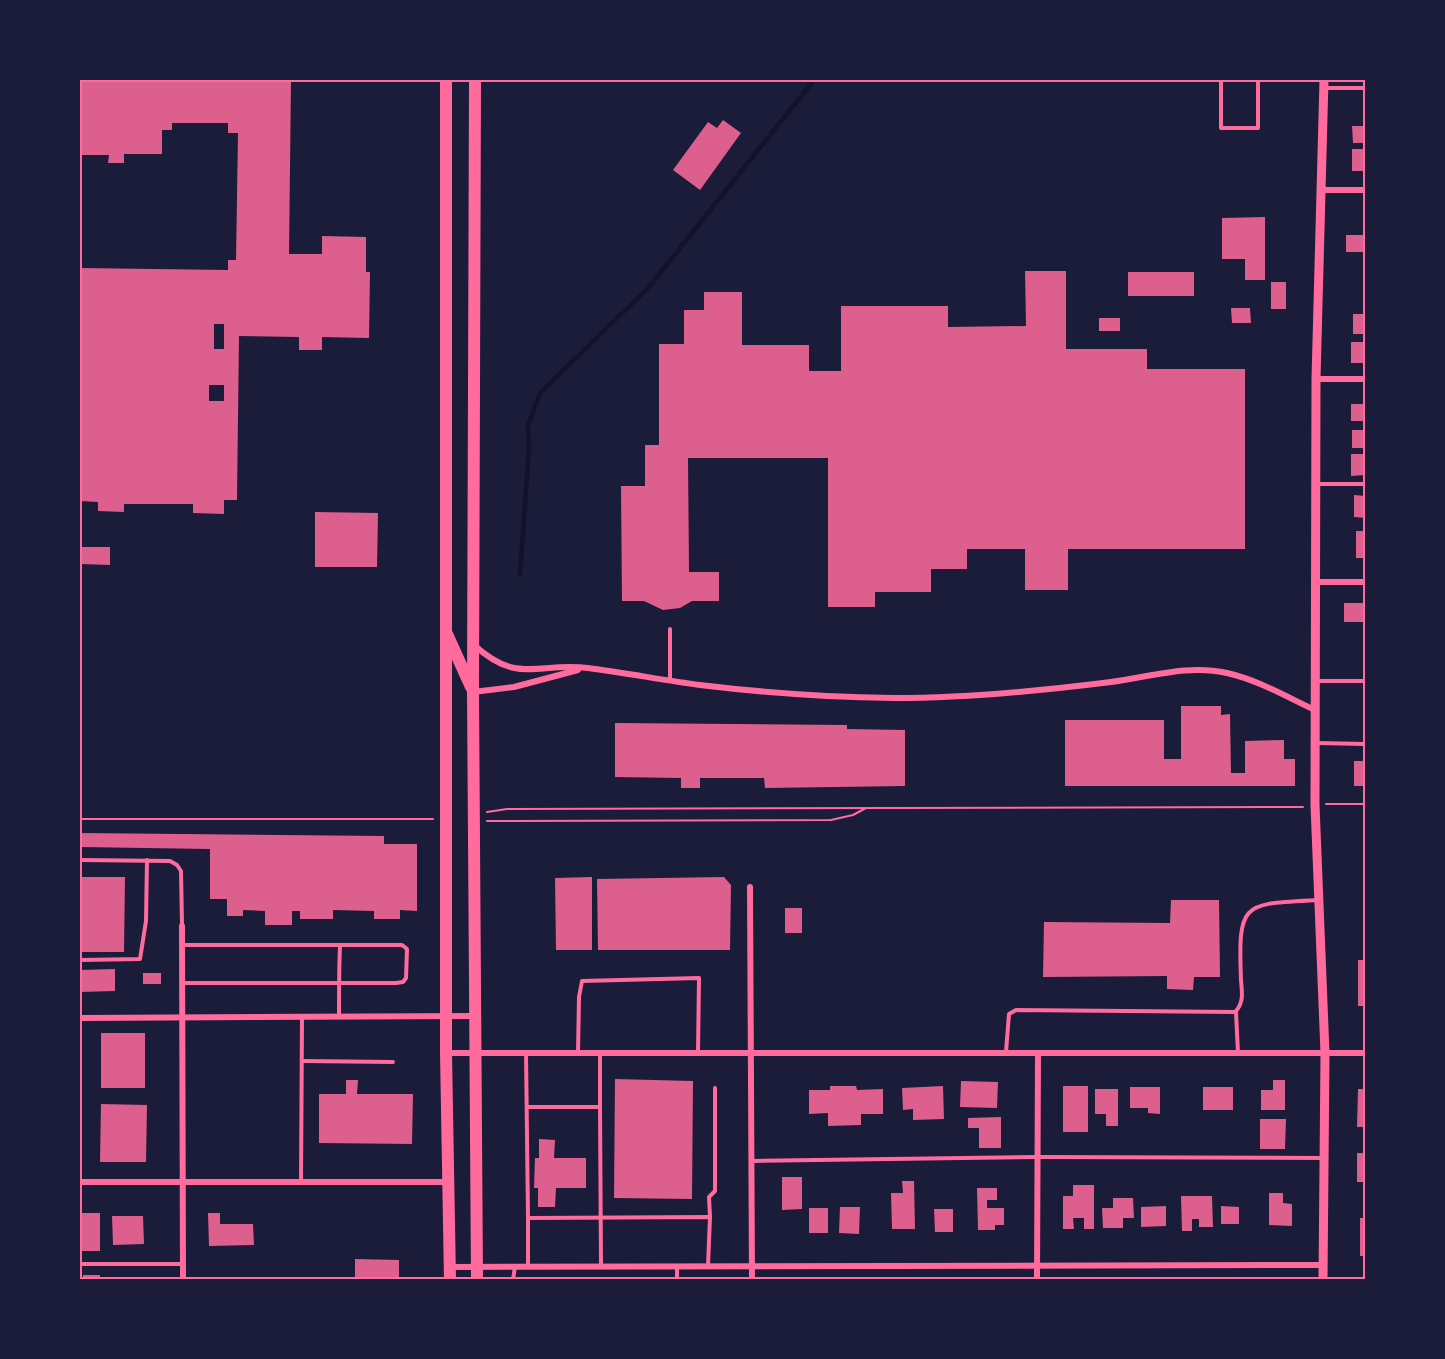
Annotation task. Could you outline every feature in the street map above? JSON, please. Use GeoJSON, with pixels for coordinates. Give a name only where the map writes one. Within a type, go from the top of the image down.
{"type":"FeatureCollection","features":[{"type":"Feature","properties":{"kind":"highway"},"geometry":{"type":"LineString","coordinates":[[446,80],[446,1053],[450,1273]]}},
{"type":"Feature","properties":{"kind":"highway"},"geometry":{"type":"LineString","coordinates":[[475,80],[473,692],[477,1280]]}},
{"type":"Feature","properties":{"kind":"highway"},"geometry":{"type":"LineString","coordinates":[[445,631],[473,692]]}},
{"type":"Feature","properties":{"kind":"street"},"geometry":{"type":"LineString","coordinates":[[1323,1280],[1326,1053],[1315,743],[1315,582],[1316,379],[1323,190],[1324,84]]}},
{"type":"Feature","properties":{"kind":"street"},"geometry":{"type":"LineString","coordinates":[[1323,190],[1365,190]]}},
{"type":"Feature","properties":{"kind":"street"},"geometry":{"type":"LineString","coordinates":[[1316,379],[1365,379]]}},
{"type":"Feature","properties":{"kind":"street"},"geometry":{"type":"LineString","coordinates":[[1315,582],[1365,582]]}},
{"type":"Feature","properties":{"kind":"street"},"geometry":{"type":"LineString","coordinates":[[474,644],[492,662],[508,668],[587,668],[670,681],[804,696],[896,698],[1040,690],[1187,670],[1207,670],[1228,673],[1253,682],[1315,710]]}},
{"type":"Feature","properties":{"kind":"street"},"geometry":{"type":"LineString","coordinates":[[473,692],[514,687],[587,668]]}},
{"type":"Feature","properties":{"kind":"street"},"geometry":{"type":"LineString","coordinates":[[750,886],[752,1280]]}},
{"type":"Feature","properties":{"kind":"street"},"geometry":{"type":"LineString","coordinates":[[182,926],[183,1280]]}},
{"type":"Feature","properties":{"kind":"street"},"geometry":{"type":"LineString","coordinates":[[80,1018],[474,1016]]}},
{"type":"Feature","properties":{"kind":"street"},"geometry":{"type":"LineString","coordinates":[[446,1053],[1365,1053]]}},
{"type":"Feature","properties":{"kind":"street"},"geometry":{"type":"LineString","coordinates":[[1037,1280],[1038,1053]]}},
{"type":"Feature","properties":{"kind":"street"},"geometry":{"type":"LineString","coordinates":[[80,1182],[450,1182]]}},
{"type":"Feature","properties":{"kind":"street"},"geometry":{"type":"LineString","coordinates":[[450,1273],[477,1266],[1323,1265]]}},
{"type":"Feature","properties":{"kind":"lane"},"geometry":{"type":"LineString","coordinates":[[1221,80],[1221,128],[1258,128],[1258,80]]}},
{"type":"Feature","properties":{"kind":"lane"},"geometry":{"type":"LineString","coordinates":[[1324,84],[1365,88]]}},
{"type":"Feature","properties":{"kind":"lane"},"geometry":{"type":"LineString","coordinates":[[1316,484],[1365,484]]}},
{"type":"Feature","properties":{"kind":"lane"},"geometry":{"type":"LineString","coordinates":[[670,629],[670,681]]}},
{"type":"Feature","properties":{"kind":"lane"},"geometry":{"type":"LineString","coordinates":[[1315,681],[1365,681]]}},
{"type":"Feature","properties":{"kind":"lane"},"geometry":{"type":"LineString","coordinates":[[1315,743],[1365,744]]}},
{"type":"Feature","properties":{"kind":"lane"},"geometry":{"type":"LineString","coordinates":[[80,860],[170,861],[177,865],[181,872],[182,926]]}},
{"type":"Feature","properties":{"kind":"lane"},"geometry":{"type":"LineString","coordinates":[[80,960],[140,959],[146,921],[147,860]]}},
{"type":"Feature","properties":{"kind":"lane"},"geometry":{"type":"LineString","coordinates":[[1238,1053],[1236,1012],[1242,998],[1240,939],[1244,918],[1254,908],[1269,903],[1319,900]]}},
{"type":"Feature","properties":{"kind":"lane"},"geometry":{"type":"LineString","coordinates":[[182,945],[402,945],[408,953],[406,978],[403,982],[182,983]]}},
{"type":"Feature","properties":{"kind":"lane"},"geometry":{"type":"LineString","coordinates":[[339,1016],[340,945]]}},
{"type":"Feature","properties":{"kind":"lane"},"geometry":{"type":"LineString","coordinates":[[578,1053],[579,997],[582,981],[699,978],[698,1053]]}},
{"type":"Feature","properties":{"kind":"lane"},"geometry":{"type":"LineString","coordinates":[[1006,1053],[1006,1019],[1016,1010],[1236,1012]]}},
{"type":"Feature","properties":{"kind":"lane"},"geometry":{"type":"LineString","coordinates":[[301,1182],[302,1017]]}},
{"type":"Feature","properties":{"kind":"lane"},"geometry":{"type":"LineString","coordinates":[[80,1018],[80,1079]]}},
{"type":"Feature","properties":{"kind":"lane"},"geometry":{"type":"LineString","coordinates":[[526,1053],[528,1266]]}},
{"type":"Feature","properties":{"kind":"lane"},"geometry":{"type":"LineString","coordinates":[[600,1053],[601,1266]]}},
{"type":"Feature","properties":{"kind":"lane"},"geometry":{"type":"LineString","coordinates":[[302,1061],[393,1062]]}},
{"type":"Feature","properties":{"kind":"lane"},"geometry":{"type":"LineString","coordinates":[[708,1266],[709,1197],[715,1191],[715,1088]]}},
{"type":"Feature","properties":{"kind":"lane"},"geometry":{"type":"LineString","coordinates":[[527,1107],[600,1107]]}},
{"type":"Feature","properties":{"kind":"lane"},"geometry":{"type":"LineString","coordinates":[[751,1161],[1038,1157],[1324,1158]]}},
{"type":"Feature","properties":{"kind":"lane"},"geometry":{"type":"LineString","coordinates":[[528,1218],[710,1217]]}},
{"type":"Feature","properties":{"kind":"lane"},"geometry":{"type":"LineString","coordinates":[[80,1264],[183,1264]]}},
{"type":"Feature","properties":{"kind":"lane"},"geometry":{"type":"LineString","coordinates":[[513,1280],[515,1266]]}},
{"type":"Feature","properties":{"kind":"lane"},"geometry":{"type":"LineString","coordinates":[[677,1266],[677,1280]]}},
{"type":"Feature","properties":{"kind":"path"},"geometry":{"type":"LineString","coordinates":[[1325,804],[1365,804]]}},
{"type":"Feature","properties":{"kind":"path"},"geometry":{"type":"LineString","coordinates":[[487,821],[831,820],[853,815],[867,807]]}},
{"type":"Feature","properties":{"kind":"path"},"geometry":{"type":"LineString","coordinates":[[674,808],[1306,807]]}},
{"type":"Feature","properties":{"kind":"path"},"geometry":{"type":"LineString","coordinates":[[80,819],[268,818]]}},
{"type":"Feature","properties":{"kind":"building"},"geometry":{"type":"Polygon","coordinates":[[[80,80],[291,80],[289,254],[322,254],[322,236],[366,237],[366,272],[370,272],[369,338],[322,337],[322,350],[299,350],[299,337],[239,336],[237,500],[224,500],[224,514],[193,513],[193,504],[124,504],[124,512],[98,511],[98,502],[80,501],[80,268],[228,270],[228,260],[236,260],[238,133],[228,133],[228,123],[172,123],[172,130],[162,130],[162,154],[124,154],[124,163],[108,163],[109,155],[80,155],[80,80]],[[214,324],[214,349],[224,349],[224,324],[214,324]],[[209,385],[209,401],[224,401],[224,385],[209,385]]]}},
{"type":"Feature","properties":{"kind":"building"},"geometry":{"type":"Polygon","coordinates":[[[723,120],[741,133],[700,190],[673,170],[708,122],[717,128],[723,120]]]}},
{"type":"Feature","properties":{"kind":"building"},"geometry":{"type":"Polygon","coordinates":[[[1352,126],[1366,126],[1366,143],[1353,143],[1352,126]]]}},
{"type":"Feature","properties":{"kind":"building"},"geometry":{"type":"Polygon","coordinates":[[[1352,149],[1366,149],[1366,171],[1352,171],[1352,149]]]}},
{"type":"Feature","properties":{"kind":"building"},"geometry":{"type":"Polygon","coordinates":[[[1265,217],[1265,280],[1245,280],[1245,259],[1222,259],[1222,218],[1265,217]]]}},
{"type":"Feature","properties":{"kind":"building"},"geometry":{"type":"Polygon","coordinates":[[[1346,235],[1366,235],[1366,252],[1346,252],[1346,235]]]}},
{"type":"Feature","properties":{"kind":"building"},"geometry":{"type":"Polygon","coordinates":[[[1025,271],[1066,271],[1066,349],[1147,349],[1147,369],[1245,369],[1245,549],[1068,549],[1068,590],[1025,590],[1025,549],[967,549],[967,569],[931,569],[931,592],[875,592],[875,607],[828,607],[828,458],[688,458],[689,572],[719,572],[719,601],[692,601],[680,608],[663,610],[644,601],[622,601],[621,486],[645,486],[645,445],[659,445],[659,344],[684,344],[684,310],[704,310],[704,292],[742,292],[742,345],[809,345],[809,371],[841,371],[841,306],[948,306],[948,327],[1026,326],[1025,271]]]}},
{"type":"Feature","properties":{"kind":"building"},"geometry":{"type":"Polygon","coordinates":[[[1128,272],[1194,272],[1194,296],[1128,296],[1128,272]]]}},
{"type":"Feature","properties":{"kind":"building"},"geometry":{"type":"Polygon","coordinates":[[[1271,282],[1286,282],[1286,309],[1271,309],[1271,282]]]}},
{"type":"Feature","properties":{"kind":"building"},"geometry":{"type":"Polygon","coordinates":[[[1231,308],[1250,308],[1251,323],[1232,323],[1231,308]]]}},
{"type":"Feature","properties":{"kind":"building"},"geometry":{"type":"Polygon","coordinates":[[[1353,314],[1366,314],[1366,334],[1353,334],[1353,314]]]}},
{"type":"Feature","properties":{"kind":"building"},"geometry":{"type":"Polygon","coordinates":[[[1099,318],[1120,318],[1120,331],[1099,331],[1099,318]]]}},
{"type":"Feature","properties":{"kind":"building"},"geometry":{"type":"Polygon","coordinates":[[[1351,342],[1366,342],[1366,363],[1351,363],[1351,342]]]}},
{"type":"Feature","properties":{"kind":"building"},"geometry":{"type":"Polygon","coordinates":[[[1351,404],[1366,404],[1366,421],[1351,421],[1351,404]]]}},
{"type":"Feature","properties":{"kind":"building"},"geometry":{"type":"Polygon","coordinates":[[[1352,430],[1366,430],[1366,448],[1352,448],[1352,430]]]}},
{"type":"Feature","properties":{"kind":"building"},"geometry":{"type":"Polygon","coordinates":[[[1351,454],[1366,454],[1366,475],[1351,476],[1351,454]]]}},
{"type":"Feature","properties":{"kind":"building"},"geometry":{"type":"Polygon","coordinates":[[[1354,495],[1366,496],[1366,518],[1354,517],[1354,495]]]}},
{"type":"Feature","properties":{"kind":"building"},"geometry":{"type":"Polygon","coordinates":[[[315,512],[378,513],[377,567],[315,567],[315,512]]]}},
{"type":"Feature","properties":{"kind":"building"},"geometry":{"type":"Polygon","coordinates":[[[1356,531],[1366,531],[1366,558],[1356,558],[1356,531]]]}},
{"type":"Feature","properties":{"kind":"building"},"geometry":{"type":"Polygon","coordinates":[[[80,547],[110,547],[110,565],[80,564],[80,547]]]}},
{"type":"Feature","properties":{"kind":"building"},"geometry":{"type":"Polygon","coordinates":[[[1344,603],[1366,603],[1366,622],[1344,622],[1344,603]]]}},
{"type":"Feature","properties":{"kind":"building"},"geometry":{"type":"Polygon","coordinates":[[[1181,706],[1221,706],[1221,715],[1230,714],[1231,773],[1245,773],[1245,741],[1284,740],[1284,759],[1295,759],[1295,786],[1065,786],[1065,720],[1164,720],[1164,759],[1181,759],[1181,706]]]}},
{"type":"Feature","properties":{"kind":"building"},"geometry":{"type":"Polygon","coordinates":[[[615,723],[847,725],[847,729],[905,730],[905,786],[765,788],[764,778],[700,778],[700,788],[681,788],[681,778],[615,777],[615,723]]]}},
{"type":"Feature","properties":{"kind":"building"},"geometry":{"type":"Polygon","coordinates":[[[1354,761],[1366,761],[1366,786],[1354,786],[1354,761]]]}},
{"type":"Feature","properties":{"kind":"building"},"geometry":{"type":"Polygon","coordinates":[[[80,833],[384,836],[384,844],[417,844],[417,911],[400,910],[400,919],[374,919],[374,911],[333,910],[333,919],[300,919],[300,911],[292,911],[292,925],[265,925],[265,911],[243,910],[243,916],[227,916],[227,899],[210,899],[210,849],[80,847],[80,833]]]}},
{"type":"Feature","properties":{"kind":"building"},"geometry":{"type":"Polygon","coordinates":[[[80,877],[125,877],[124,952],[80,952],[80,877]]]}},
{"type":"Feature","properties":{"kind":"building"},"geometry":{"type":"Polygon","coordinates":[[[592,877],[592,950],[556,950],[555,878],[592,877]]]}},
{"type":"Feature","properties":{"kind":"building"},"geometry":{"type":"Polygon","coordinates":[[[724,877],[731,885],[730,950],[598,950],[597,879],[724,877]]]}},
{"type":"Feature","properties":{"kind":"building"},"geometry":{"type":"Polygon","coordinates":[[[1171,900],[1219,900],[1220,977],[1194,977],[1193,990],[1167,989],[1167,976],[1043,977],[1044,922],[1170,923],[1171,900]]]}},
{"type":"Feature","properties":{"kind":"building"},"geometry":{"type":"Polygon","coordinates":[[[785,908],[802,908],[802,933],[785,933],[785,908]]]}},
{"type":"Feature","properties":{"kind":"building"},"geometry":{"type":"Polygon","coordinates":[[[1358,960],[1366,960],[1366,1006],[1358,1006],[1358,960]]]}},
{"type":"Feature","properties":{"kind":"building"},"geometry":{"type":"Polygon","coordinates":[[[115,969],[115,991],[80,992],[80,970],[115,969]]]}},
{"type":"Feature","properties":{"kind":"building"},"geometry":{"type":"Polygon","coordinates":[[[143,973],[161,973],[161,984],[143,984],[143,973]]]}},
{"type":"Feature","properties":{"kind":"building"},"geometry":{"type":"Polygon","coordinates":[[[101,1033],[145,1033],[145,1088],[101,1088],[101,1033]]]}},
{"type":"Feature","properties":{"kind":"building"},"geometry":{"type":"Polygon","coordinates":[[[615,1079],[693,1081],[692,1199],[614,1198],[615,1079]]]}},
{"type":"Feature","properties":{"kind":"building"},"geometry":{"type":"Polygon","coordinates":[[[346,1080],[358,1080],[357,1094],[413,1094],[412,1144],[319,1143],[319,1094],[346,1094],[346,1080]]]}},
{"type":"Feature","properties":{"kind":"building"},"geometry":{"type":"Polygon","coordinates":[[[1273,1080],[1285,1080],[1285,1110],[1261,1110],[1261,1090],[1273,1090],[1273,1080]]]}},
{"type":"Feature","properties":{"kind":"building"},"geometry":{"type":"Polygon","coordinates":[[[961,1081],[998,1082],[997,1108],[960,1107],[961,1081]]]}},
{"type":"Feature","properties":{"kind":"building"},"geometry":{"type":"Polygon","coordinates":[[[830,1086],[856,1086],[857,1090],[883,1089],[883,1114],[861,1114],[861,1125],[828,1126],[828,1113],[809,1114],[809,1090],[830,1090],[830,1086]]]}},
{"type":"Feature","properties":{"kind":"building"},"geometry":{"type":"Polygon","coordinates":[[[943,1086],[944,1119],[913,1120],[913,1109],[903,1110],[902,1088],[943,1086]]]}},
{"type":"Feature","properties":{"kind":"building"},"geometry":{"type":"Polygon","coordinates":[[[1063,1086],[1088,1086],[1088,1132],[1063,1132],[1063,1086]]]}},
{"type":"Feature","properties":{"kind":"building"},"geometry":{"type":"Polygon","coordinates":[[[1130,1087],[1160,1087],[1160,1114],[1148,1113],[1148,1108],[1130,1108],[1130,1087]]]}},
{"type":"Feature","properties":{"kind":"building"},"geometry":{"type":"Polygon","coordinates":[[[1203,1087],[1233,1087],[1233,1110],[1203,1110],[1203,1087]]]}},
{"type":"Feature","properties":{"kind":"building"},"geometry":{"type":"Polygon","coordinates":[[[1095,1089],[1118,1089],[1118,1126],[1106,1126],[1106,1114],[1095,1114],[1095,1089]]]}},
{"type":"Feature","properties":{"kind":"building"},"geometry":{"type":"Polygon","coordinates":[[[1358,1089],[1366,1089],[1366,1127],[1357,1127],[1358,1089]]]}},
{"type":"Feature","properties":{"kind":"building"},"geometry":{"type":"Polygon","coordinates":[[[101,1104],[147,1105],[146,1162],[100,1162],[101,1104]]]}},
{"type":"Feature","properties":{"kind":"building"},"geometry":{"type":"Polygon","coordinates":[[[1001,1117],[1001,1148],[979,1148],[979,1128],[968,1128],[968,1118],[1001,1117]]]}},
{"type":"Feature","properties":{"kind":"building"},"geometry":{"type":"Polygon","coordinates":[[[1260,1119],[1286,1119],[1285,1149],[1260,1149],[1260,1119]]]}},
{"type":"Feature","properties":{"kind":"building"},"geometry":{"type":"Polygon","coordinates":[[[539,1139],[555,1140],[554,1158],[586,1158],[586,1188],[556,1188],[555,1207],[538,1207],[538,1188],[534,1188],[535,1158],[539,1158],[539,1139]]]}},
{"type":"Feature","properties":{"kind":"building"},"geometry":{"type":"Polygon","coordinates":[[[1357,1153],[1366,1153],[1366,1182],[1357,1182],[1357,1153]]]}},
{"type":"Feature","properties":{"kind":"building"},"geometry":{"type":"Polygon","coordinates":[[[782,1177],[802,1177],[802,1209],[782,1210],[782,1177]]]}},
{"type":"Feature","properties":{"kind":"building"},"geometry":{"type":"Polygon","coordinates":[[[902,1181],[914,1181],[915,1229],[892,1229],[891,1193],[903,1193],[902,1181]]]}},
{"type":"Feature","properties":{"kind":"building"},"geometry":{"type":"Polygon","coordinates":[[[1073,1185],[1094,1185],[1094,1229],[1084,1229],[1084,1218],[1073,1218],[1074,1229],[1063,1229],[1063,1196],[1073,1196],[1073,1185]]]}},
{"type":"Feature","properties":{"kind":"building"},"geometry":{"type":"Polygon","coordinates":[[[977,1188],[997,1188],[997,1200],[987,1200],[987,1208],[1004,1208],[1004,1225],[995,1225],[995,1230],[978,1230],[977,1188]]]}},
{"type":"Feature","properties":{"kind":"building"},"geometry":{"type":"Polygon","coordinates":[[[1269,1193],[1283,1193],[1283,1203],[1292,1204],[1292,1226],[1269,1225],[1269,1193]]]}},
{"type":"Feature","properties":{"kind":"building"},"geometry":{"type":"Polygon","coordinates":[[[1181,1196],[1212,1196],[1213,1227],[1199,1227],[1199,1219],[1192,1219],[1192,1231],[1182,1231],[1181,1196]]]}},
{"type":"Feature","properties":{"kind":"building"},"geometry":{"type":"Polygon","coordinates":[[[1113,1198],[1133,1198],[1134,1218],[1123,1218],[1123,1228],[1103,1228],[1102,1208],[1113,1208],[1113,1198]]]}},
{"type":"Feature","properties":{"kind":"building"},"geometry":{"type":"Polygon","coordinates":[[[1166,1206],[1166,1226],[1141,1227],[1141,1207],[1166,1206]]]}},
{"type":"Feature","properties":{"kind":"building"},"geometry":{"type":"Polygon","coordinates":[[[1221,1206],[1239,1207],[1239,1224],[1221,1224],[1221,1206]]]}},
{"type":"Feature","properties":{"kind":"building"},"geometry":{"type":"Polygon","coordinates":[[[840,1207],[860,1207],[859,1234],[839,1233],[840,1207]]]}},
{"type":"Feature","properties":{"kind":"building"},"geometry":{"type":"Polygon","coordinates":[[[809,1208],[828,1208],[828,1233],[809,1233],[809,1208]]]}},
{"type":"Feature","properties":{"kind":"building"},"geometry":{"type":"Polygon","coordinates":[[[934,1209],[953,1209],[953,1232],[935,1232],[934,1209]]]}},
{"type":"Feature","properties":{"kind":"building"},"geometry":{"type":"Polygon","coordinates":[[[80,1213],[100,1213],[100,1251],[80,1251],[80,1213]]]}},
{"type":"Feature","properties":{"kind":"building"},"geometry":{"type":"Polygon","coordinates":[[[208,1213],[220,1213],[220,1224],[253,1224],[254,1245],[209,1246],[208,1213]]]}},
{"type":"Feature","properties":{"kind":"building"},"geometry":{"type":"Polygon","coordinates":[[[112,1216],[143,1216],[144,1244],[113,1245],[112,1216]]]}},
{"type":"Feature","properties":{"kind":"building"},"geometry":{"type":"Polygon","coordinates":[[[1360,1218],[1366,1218],[1366,1256],[1360,1256],[1360,1218]]]}},
{"type":"Feature","properties":{"kind":"building"},"geometry":{"type":"Polygon","coordinates":[[[355,1259],[399,1260],[399,1280],[355,1280],[355,1259]]]}},
{"type":"Feature","properties":{"kind":"building"},"geometry":{"type":"Polygon","coordinates":[[[83,1275],[100,1275],[100,1280],[83,1280],[83,1275]]]}},
{"type":"Feature","properties":{"kind":"waterway"},"geometry":{"type":"LineString","coordinates":[[520,574],[529,449],[528,425],[540,393],[649,287],[814,80]]}}]}
